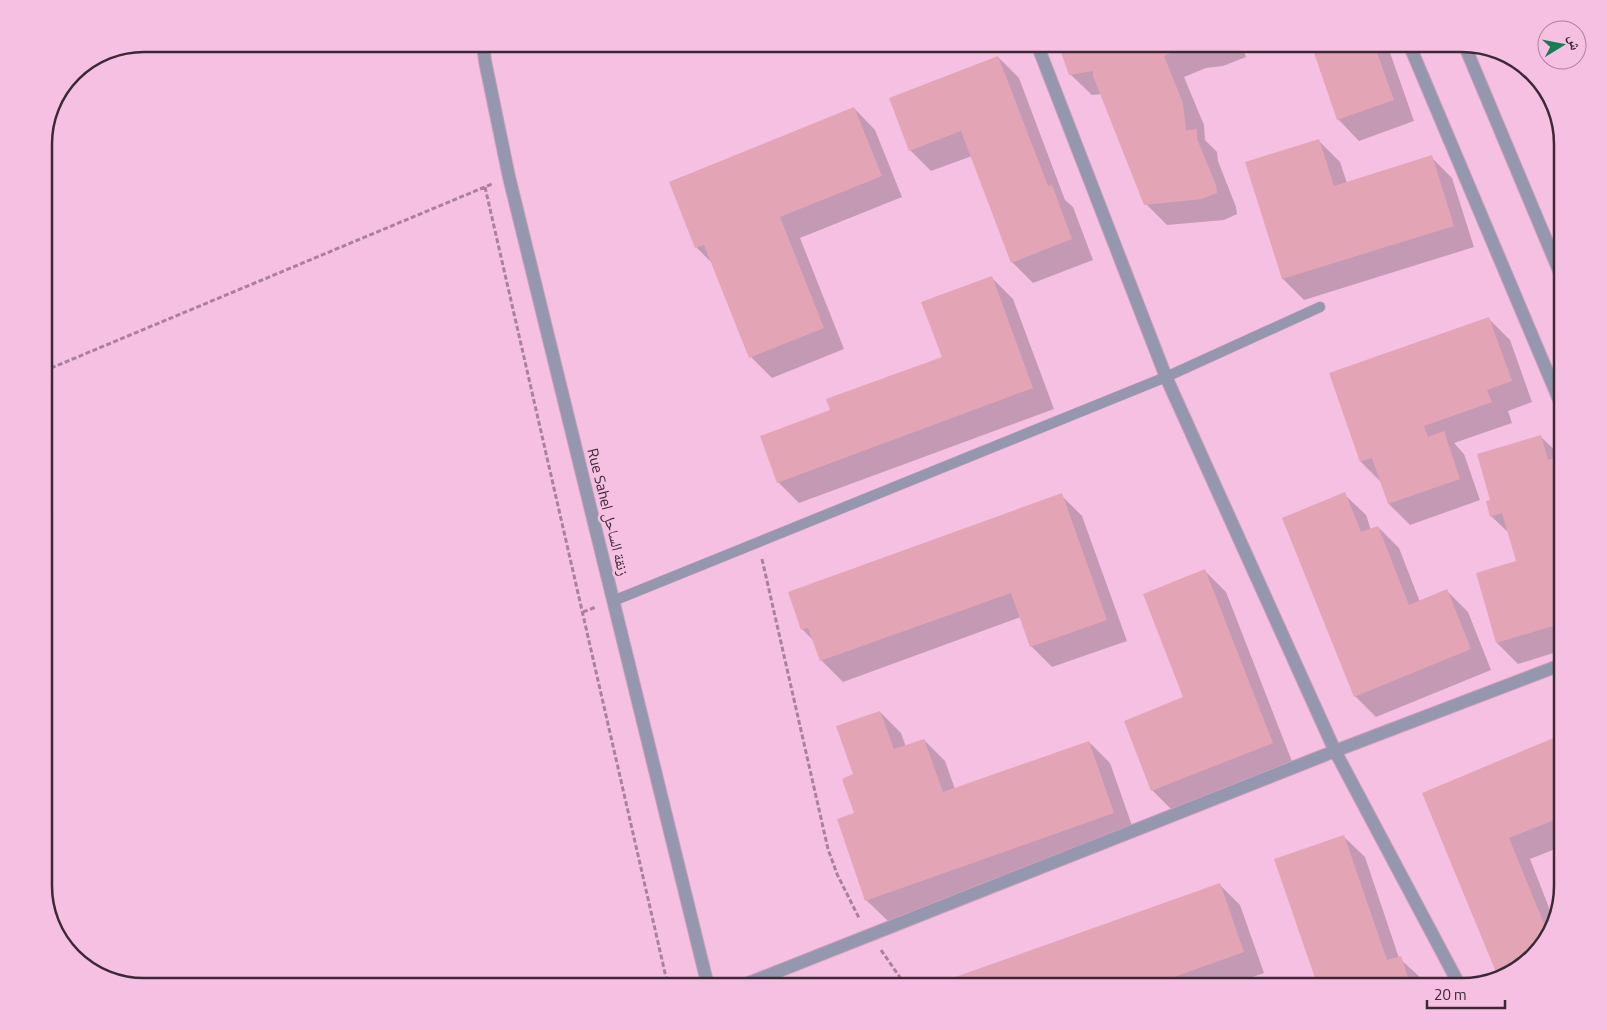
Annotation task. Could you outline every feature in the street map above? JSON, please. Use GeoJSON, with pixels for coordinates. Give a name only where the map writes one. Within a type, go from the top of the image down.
{"type":"FeatureCollection","features":[{"type":"Feature","properties":{"kind":"street","name":"Rue Sahel زنقة الساحل"},"geometry":{"type":"LineString","coordinates":[[484,52],[509,177],[706,978]]}},
{"type":"Feature","properties":{"kind":"street"},"geometry":{"type":"LineString","coordinates":[[1040,52],[1166,377],[1335,751],[1456,978]]}},
{"type":"Feature","properties":{"kind":"street"},"geometry":{"type":"LineString","coordinates":[[1412,52],[1554,388]]}},
{"type":"Feature","properties":{"kind":"street"},"geometry":{"type":"LineString","coordinates":[[1468,52],[1554,259]]}},
{"type":"Feature","properties":{"kind":"street"},"geometry":{"type":"LineString","coordinates":[[761,978],[1335,751],[1554,667]]}},
{"type":"Feature","properties":{"kind":"lane"},"geometry":{"type":"LineString","coordinates":[[613,601],[1166,377],[1320,307]]}},
{"type":"Feature","properties":{"kind":"path"},"geometry":{"type":"LineString","coordinates":[[53,367],[509,177]]}},
{"type":"Feature","properties":{"kind":"path"},"geometry":{"type":"LineString","coordinates":[[485,187],[666,978]]}},
{"type":"Feature","properties":{"kind":"path"},"geometry":{"type":"LineString","coordinates":[[758,542],[828,850],[836,874],[848,898],[900,978]]}},
{"type":"Feature","properties":{"kind":"building"},"geometry":{"type":"Polygon","coordinates":[[[1061,52],[1173,52],[1164,56],[1183,103],[1186,130],[1197,129],[1197,139],[1216,185],[1217,193],[1202,199],[1144,205],[1093,76],[1093,71],[1069,75],[1061,52]]]}},
{"type":"Feature","properties":{"kind":"building"},"geometry":{"type":"Polygon","coordinates":[[[1314,52],[1377,52],[1394,100],[1337,120],[1314,52]]]}},
{"type":"Feature","properties":{"kind":"building"},"geometry":{"type":"Polygon","coordinates":[[[998,56],[1048,186],[1052,185],[1072,239],[1011,263],[961,131],[909,151],[889,98],[998,56]]]}},
{"type":"Feature","properties":{"kind":"building"},"geometry":{"type":"Polygon","coordinates":[[[854,107],[882,176],[780,217],[824,328],[749,358],[704,245],[695,248],[669,182],[854,107]]]}},
{"type":"Feature","properties":{"kind":"building"},"geometry":{"type":"Polygon","coordinates":[[[1319,139],[1334,186],[1432,155],[1454,226],[1282,279],[1245,162],[1319,139]]]}},
{"type":"Feature","properties":{"kind":"building"},"geometry":{"type":"Polygon","coordinates":[[[992,276],[1033,388],[777,483],[760,436],[830,410],[826,399],[942,357],[921,302],[992,276]]]}},
{"type":"Feature","properties":{"kind":"building"},"geometry":{"type":"Polygon","coordinates":[[[1489,317],[1512,381],[1487,390],[1492,402],[1424,426],[1428,437],[1444,431],[1460,479],[1388,504],[1372,458],[1360,462],[1329,373],[1489,317]]]}},
{"type":"Feature","properties":{"kind":"building"},"geometry":{"type":"Polygon","coordinates":[[[1541,435],[1548,460],[1554,458],[1554,626],[1496,643],[1476,573],[1516,561],[1502,513],[1490,517],[1486,501],[1490,500],[1477,454],[1541,435]]]}},
{"type":"Feature","properties":{"kind":"building"},"geometry":{"type":"Polygon","coordinates":[[[1345,492],[1361,532],[1378,526],[1409,605],[1447,589],[1471,649],[1354,697],[1282,518],[1345,492]]]}},
{"type":"Feature","properties":{"kind":"building"},"geometry":{"type":"Polygon","coordinates":[[[1062,493],[1107,620],[1030,647],[1011,593],[820,661],[808,628],[801,630],[788,592],[1062,493]]]}},
{"type":"Feature","properties":{"kind":"building"},"geometry":{"type":"Polygon","coordinates":[[[1205,569],[1273,743],[1151,791],[1124,721],[1183,697],[1143,594],[1205,569]]]}},
{"type":"Feature","properties":{"kind":"building"},"geometry":{"type":"Polygon","coordinates":[[[880,711],[894,749],[924,739],[943,792],[1089,741],[1114,813],[865,901],[837,819],[854,813],[842,779],[853,774],[836,726],[880,711]]]}},
{"type":"Feature","properties":{"kind":"building"},"geometry":{"type":"Polygon","coordinates":[[[1554,738],[1554,820],[1509,838],[1545,926],[1532,946],[1523,955],[1496,971],[1422,793],[1554,738]]]}},
{"type":"Feature","properties":{"kind":"building"},"geometry":{"type":"Polygon","coordinates":[[[1344,835],[1387,960],[1401,956],[1408,978],[1315,978],[1274,859],[1344,835]]]}},
{"type":"Feature","properties":{"kind":"building"},"geometry":{"type":"Polygon","coordinates":[[[1220,883],[1244,952],[1171,978],[953,978],[1220,883]]]}}]}
